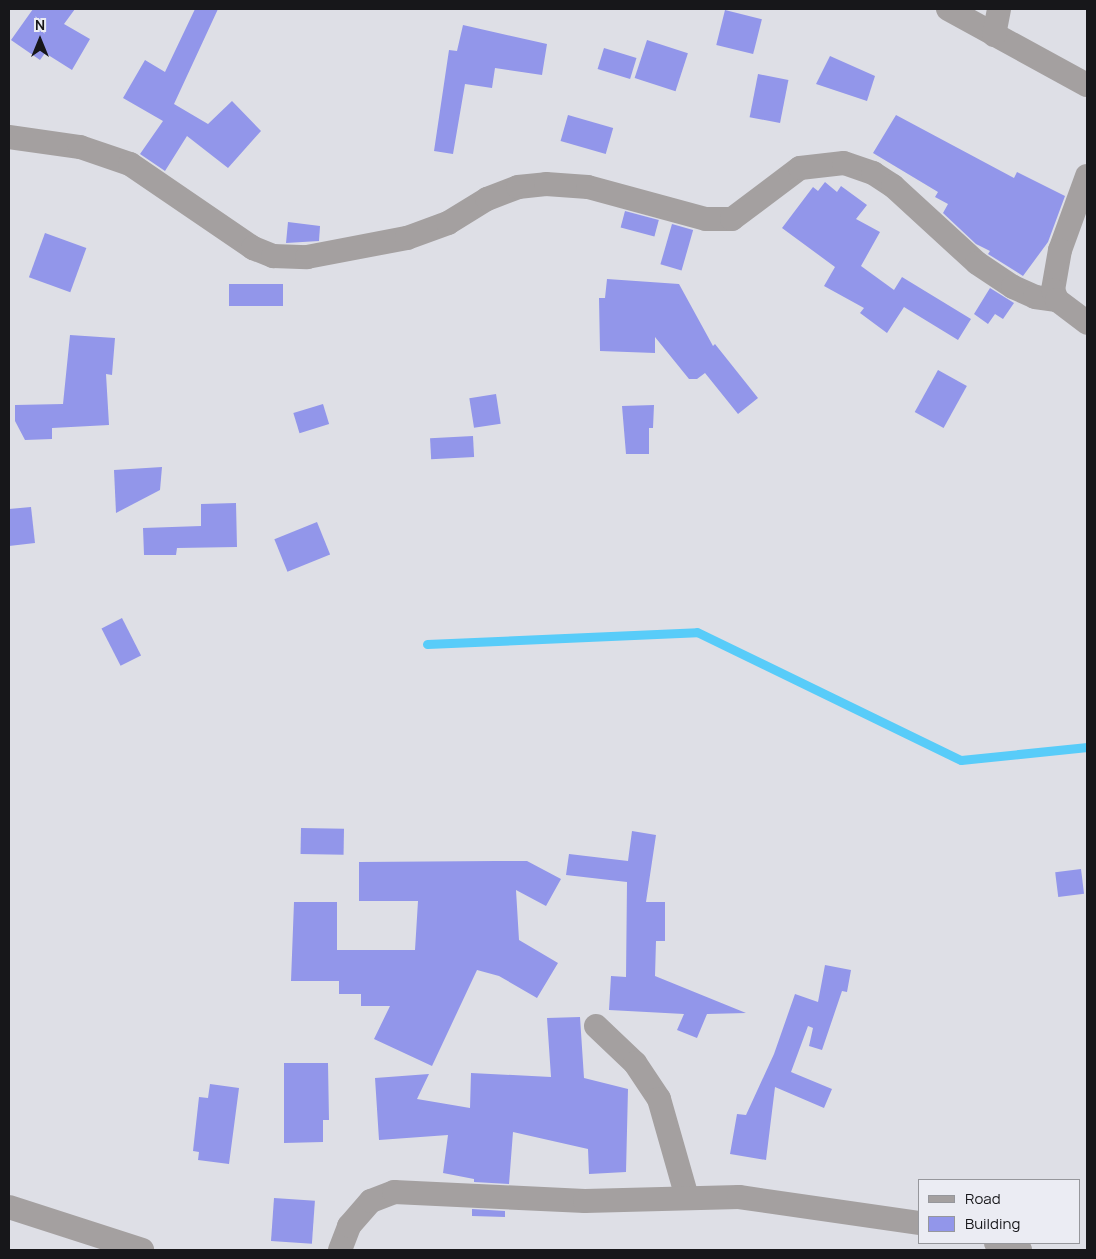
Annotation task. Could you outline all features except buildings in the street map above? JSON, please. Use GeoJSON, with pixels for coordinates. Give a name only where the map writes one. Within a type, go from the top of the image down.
{"type":"FeatureCollection","features":[{"type":"Feature","properties":{"kind":"street"},"geometry":{"type":"LineString","coordinates":[[948,9],[1087,85]]}},
{"type":"Feature","properties":{"kind":"street"},"geometry":{"type":"LineString","coordinates":[[994,34],[999,9]]}},
{"type":"Feature","properties":{"kind":"street"},"geometry":{"type":"LineString","coordinates":[[9,137],[80,147],[130,164],[253,248],[273,256],[307,257],[407,238],[448,223],[487,199],[518,188],[546,184],[588,188],[706,219],[732,219],[800,168],[844,163],[873,173],[893,186],[977,262],[1013,287],[1035,297],[1057,300],[1087,323]]}},
{"type":"Feature","properties":{"kind":"street"},"geometry":{"type":"LineString","coordinates":[[1057,300],[1053,290],[1053,275],[1087,176]]}},
{"type":"Feature","properties":{"kind":"street"},"geometry":{"type":"LineString","coordinates":[[596,1026],[635,1063],[659,1099],[686,1197]]}},
{"type":"Feature","properties":{"kind":"street"},"geometry":{"type":"LineString","coordinates":[[340,1250],[350,1226],[371,1201],[394,1192],[585,1200],[686,1197],[783,1202],[918,1223]]}},
{"type":"Feature","properties":{"kind":"street"},"geometry":{"type":"LineString","coordinates":[[9,1207],[142,1250]]}},
{"type":"Feature","properties":{"kind":"street"},"geometry":{"type":"LineString","coordinates":[[999,1244],[1020,1250]]}},
{"type":"Feature","properties":{"kind":"waterway"},"geometry":{"type":"LineString","coordinates":[[427,644],[697,632],[961,760],[1087,747]]}}]}
